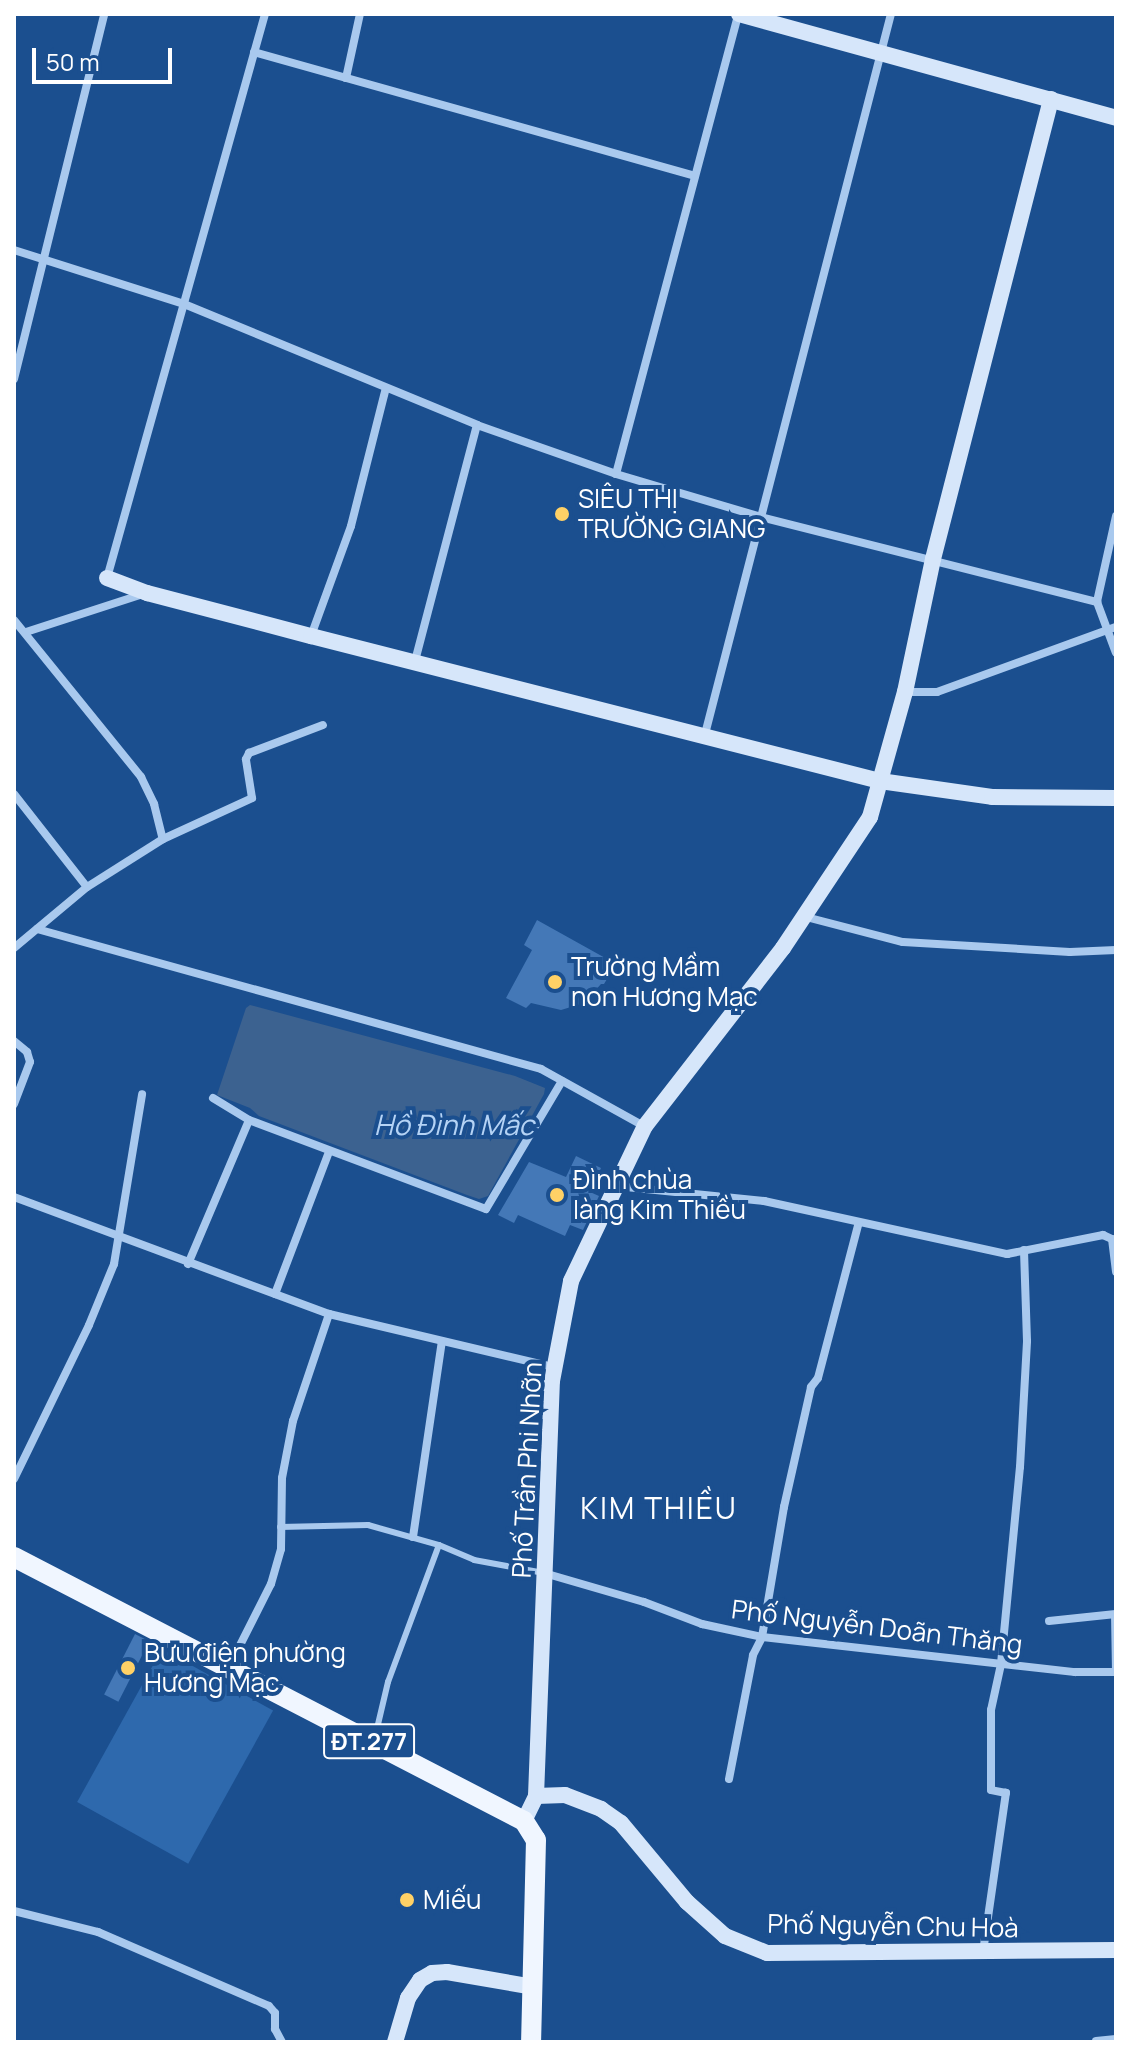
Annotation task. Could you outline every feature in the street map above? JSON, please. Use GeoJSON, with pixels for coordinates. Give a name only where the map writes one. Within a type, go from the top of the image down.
{"type":"FeatureCollection","features":[{"type":"Feature","properties":{"kind":"main road","name":"ĐT.277"},"geometry":{"type":"LineString","coordinates":[[14,1557],[524,1821]]}},
{"type":"Feature","properties":{"kind":"main road"},"geometry":{"type":"LineString","coordinates":[[524,1821],[536,1840],[531,2042]]}},
{"type":"Feature","properties":{"kind":"street"},"geometry":{"type":"LineString","coordinates":[[14,379],[104,14]]}},
{"type":"Feature","properties":{"kind":"street"},"geometry":{"type":"LineString","coordinates":[[265,14],[107,578],[147,593],[880,781],[992,797],[1116,798]]}},
{"type":"Feature","properties":{"kind":"street"},"geometry":{"type":"LineString","coordinates":[[346,78],[360,14]]}},
{"type":"Feature","properties":{"kind":"street"},"geometry":{"type":"LineString","coordinates":[[616,474],[739,14],[1116,118]]}},
{"type":"Feature","properties":{"kind":"street"},"geometry":{"type":"LineString","coordinates":[[704,738],[891,14]]}},
{"type":"Feature","properties":{"kind":"street"},"geometry":{"type":"LineString","coordinates":[[254,52],[695,176]]}},
{"type":"Feature","properties":{"kind":"street","name":"Phố Trần Phi Nhỡn"},"geometry":{"type":"LineString","coordinates":[[524,1821],[536,1796],[555,1368],[571,1281],[645,1126],[806,917],[870,817],[905,692],[933,559],[1051,99]]}},
{"type":"Feature","properties":{"kind":"street"},"geometry":{"type":"LineString","coordinates":[[14,250],[184,304],[477,425],[616,474],[761,517],[1097,602]]}},
{"type":"Feature","properties":{"kind":"street"},"geometry":{"type":"LineString","coordinates":[[311,636],[351,526],[386,388]]}},
{"type":"Feature","properties":{"kind":"street"},"geometry":{"type":"LineString","coordinates":[[415,661],[477,425]]}},
{"type":"Feature","properties":{"kind":"street"},"geometry":{"type":"LineString","coordinates":[[1116,516],[1112,548],[1097,602],[1112,629],[1116,653]]}},
{"type":"Feature","properties":{"kind":"street"},"geometry":{"type":"LineString","coordinates":[[26,632],[147,593]]}},
{"type":"Feature","properties":{"kind":"street"},"geometry":{"type":"LineString","coordinates":[[14,620],[141,777],[154,804],[163,839]]}},
{"type":"Feature","properties":{"kind":"street"},"geometry":{"type":"LineString","coordinates":[[905,692],[937,692],[1112,629]]}},
{"type":"Feature","properties":{"kind":"street"},"geometry":{"type":"LineString","coordinates":[[14,948],[87,887],[163,839],[252,798],[246,759],[249,753],[323,725]]}},
{"type":"Feature","properties":{"kind":"street"},"geometry":{"type":"LineString","coordinates":[[14,794],[87,887]]}},
{"type":"Feature","properties":{"kind":"street"},"geometry":{"type":"LineString","coordinates":[[806,917],[903,942],[1070,952],[1116,950]]}},
{"type":"Feature","properties":{"kind":"street"},"geometry":{"type":"LineString","coordinates":[[37,929],[541,1069],[645,1126]]}},
{"type":"Feature","properties":{"kind":"street"},"geometry":{"type":"LineString","coordinates":[[14,1041],[27,1052],[30,1062],[14,1104]]}},
{"type":"Feature","properties":{"kind":"street"},"geometry":{"type":"LineString","coordinates":[[213,1098],[249,1120],[486,1209],[562,1081]]}},
{"type":"Feature","properties":{"kind":"street"},"geometry":{"type":"LineString","coordinates":[[14,1479],[89,1325],[114,1264],[142,1094]]}},
{"type":"Feature","properties":{"kind":"street"},"geometry":{"type":"LineString","coordinates":[[188,1264],[249,1120]]}},
{"type":"Feature","properties":{"kind":"street"},"geometry":{"type":"LineString","coordinates":[[275,1294],[329,1152]]}},
{"type":"Feature","properties":{"kind":"street"},"geometry":{"type":"LineString","coordinates":[[616,1186],[764,1201],[1007,1254],[1103,1235],[1112,1239],[1116,1272]]}},
{"type":"Feature","properties":{"kind":"street"},"geometry":{"type":"LineString","coordinates":[[14,1197],[329,1314],[555,1368]]}},
{"type":"Feature","properties":{"kind":"street"},"geometry":{"type":"LineString","coordinates":[[729,1779],[753,1655],[762,1637],[784,1507],[811,1387],[818,1378],[859,1222]]}},
{"type":"Feature","properties":{"kind":"street"},"geometry":{"type":"LineString","coordinates":[[983,1952],[995,1846],[1006,1793],[991,1790],[991,1710],[1001,1664],[1022,1436],[1027,1341],[1024,1250]]}},
{"type":"Feature","properties":{"kind":"street"},"geometry":{"type":"LineString","coordinates":[[228,1668],[271,1584],[281,1549],[282,1478],[293,1421],[329,1314]]}},
{"type":"Feature","properties":{"kind":"street"},"geometry":{"type":"LineString","coordinates":[[413,1537],[442,1341]]}},
{"type":"Feature","properties":{"kind":"street","name":"Phố Nguyễn Doãn Thăng"},"geometry":{"type":"LineString","coordinates":[[544,1573],[644,1602],[702,1624],[762,1637],[1001,1664],[1115,1672]]}},
{"type":"Feature","properties":{"kind":"street"},"geometry":{"type":"LineString","coordinates":[[1049,1621],[1115,1614]]}},
{"type":"Feature","properties":{"kind":"street","name":"Phố Nguyễn Chu Hoà"},"geometry":{"type":"LineString","coordinates":[[536,1796],[565,1795],[601,1809],[621,1823],[687,1902],[725,1936],[767,1953],[1116,1950]]}},
{"type":"Feature","properties":{"kind":"street"},"geometry":{"type":"LineString","coordinates":[[14,1911],[98,1932],[269,2006],[275,2013],[275,2029],[282,2042]]}},
{"type":"Feature","properties":{"kind":"street"},"geometry":{"type":"LineString","coordinates":[[395,2042],[408,1998],[420,1980],[432,1973],[447,1972],[533,1987]]}},
{"type":"Feature","properties":{"kind":"street"},"geometry":{"type":"LineString","coordinates":[[1096,2041],[1116,2039]]}},
{"type":"Feature","properties":{"kind":"lane"},"geometry":{"type":"LineString","coordinates":[[280,1527],[368,1525],[439,1545],[474,1560],[544,1573]]}},
{"type":"Feature","properties":{"kind":"lane"},"geometry":{"type":"LineString","coordinates":[[373,1743],[388,1682],[439,1545]]}},
{"type":"Feature","properties":{"kind":"lane"},"geometry":{"type":"LineString","coordinates":[[1115,1614],[1115,1672]]}},
{"type":"Feature","properties":{"kind":"shaded area"},"geometry":{"type":"Polygon","coordinates":[[[162,1649],[273,1711],[188,1864],[77,1802],[162,1649]]]}},
{"type":"Feature","properties":{"kind":"water","name":"Hồ Đình Mấc"},"geometry":{"type":"Polygon","coordinates":[[[250,1005],[515,1076],[545,1088],[544,1094],[488,1196],[479,1199],[259,1116],[250,1108],[217,1095],[246,1008],[250,1005]]]}},
{"type":"Feature","properties":{"kind":"building"},"geometry":{"type":"Polygon","coordinates":[[[537,920],[616,964],[604,984],[584,1003],[561,1010],[531,1003],[526,1008],[506,998],[532,950],[524,945],[537,920]]]}},
{"type":"Feature","properties":{"kind":"building"},"geometry":{"type":"Polygon","coordinates":[[[576,1156],[601,1168],[590,1192],[599,1196],[583,1230],[570,1225],[565,1236],[518,1215],[514,1223],[498,1215],[529,1162],[566,1177],[576,1156]]]}},
{"type":"Feature","properties":{"kind":"building","name":"Bưu điện phường Hương Mạc"},"geometry":{"type":"Polygon","coordinates":[[[135,1634],[149,1641],[118,1702],[104,1695],[135,1634]]]}},
{"type":"Feature","properties":{"kind":"place","name":"SIÊU THỊ TRƯỜNG GIANG"},"geometry":{"type":"Point","coordinates":[562,514]}},
{"type":"Feature","properties":{"kind":"place","name":"Trường Mầm non Hương Mạc"},"geometry":{"type":"Point","coordinates":[555,982]}},
{"type":"Feature","properties":{"kind":"place","name":"Đình chùa làng Kim Thiều"},"geometry":{"type":"Point","coordinates":[557,1195]}},
{"type":"Feature","properties":{"kind":"place","name":"Bưu điện phường Hương Mạc"},"geometry":{"type":"Point","coordinates":[128,1668]}},
{"type":"Feature","properties":{"kind":"place","name":"Miếu"},"geometry":{"type":"Point","coordinates":[407,1900]}},
{"type":"Feature","properties":{"kind":"district","name":"KIM THIỀU"},"geometry":{"type":"Point","coordinates":[659,1508]}}]}
